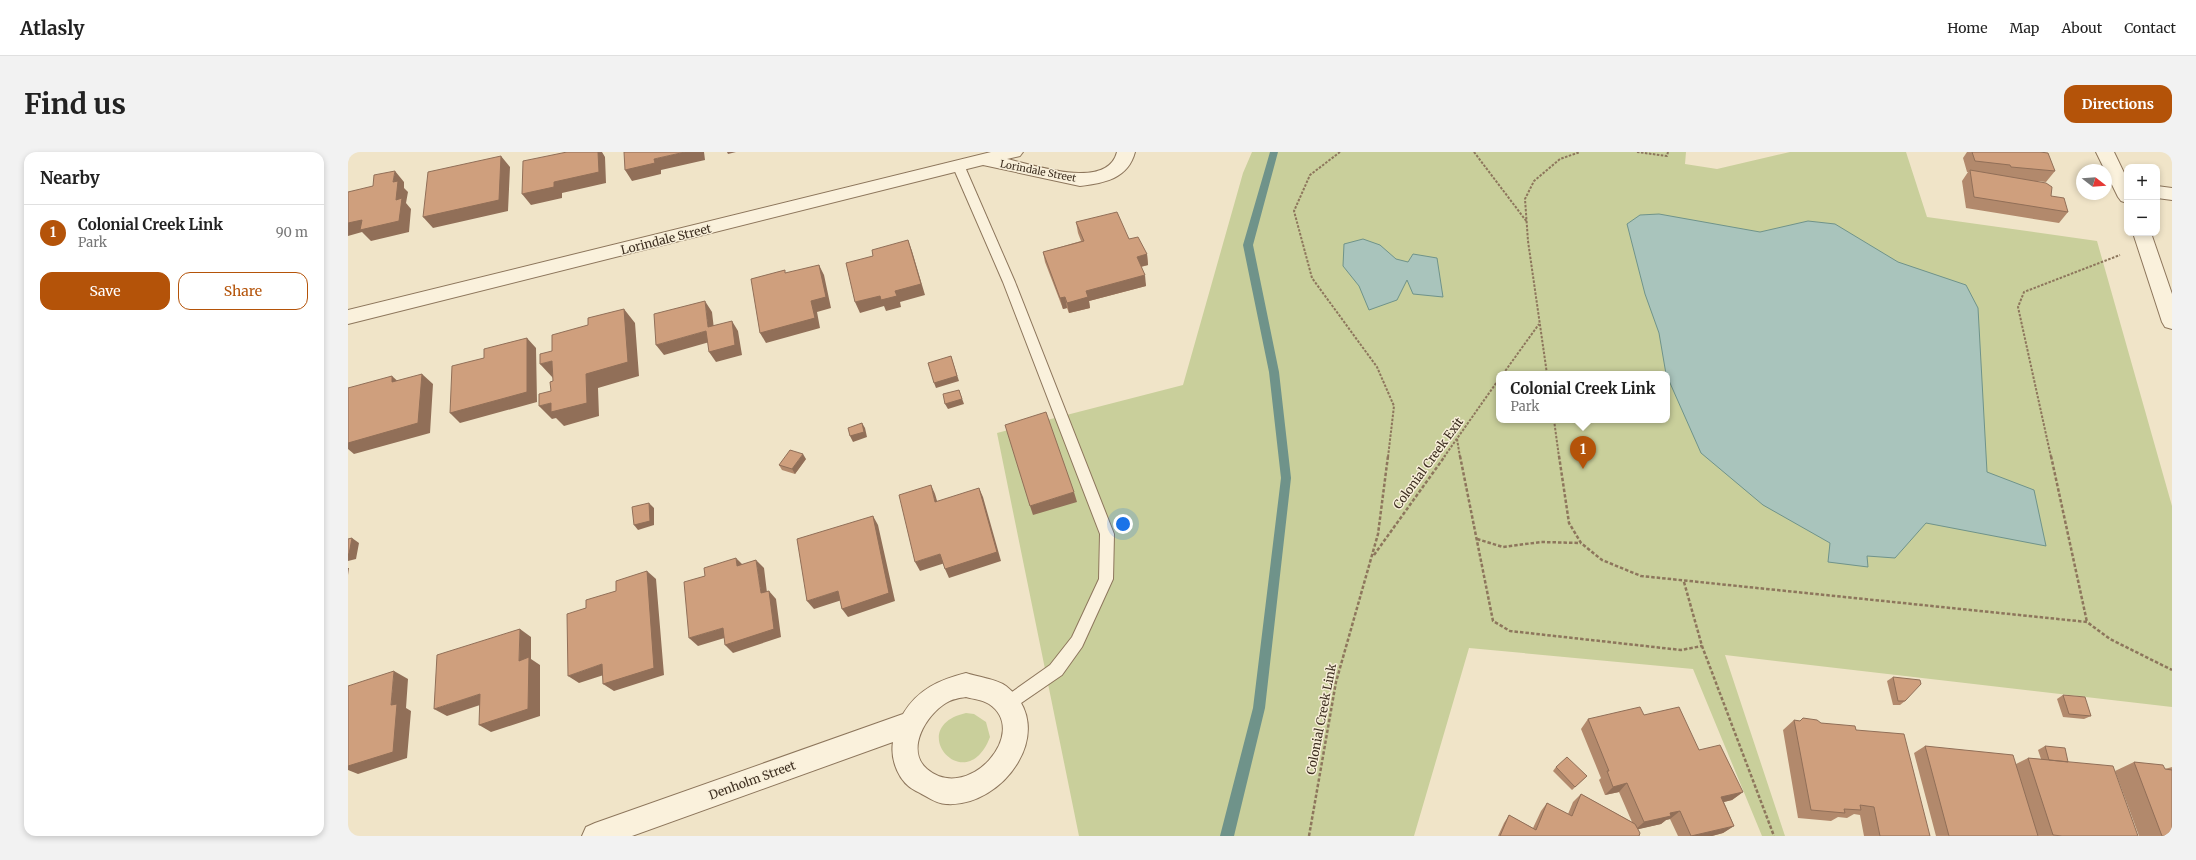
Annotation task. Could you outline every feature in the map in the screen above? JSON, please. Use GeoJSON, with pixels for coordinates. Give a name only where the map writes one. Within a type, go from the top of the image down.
{"type":"FeatureCollection","features":[{"type":"Feature","properties":{"kind":"street","name":"Lorindale Street"},"geometry":{"type":"LineString","coordinates":[[348,317],[959,167],[1014,152]]}},
{"type":"Feature","properties":{"kind":"street","name":"Lorindale Street"},"geometry":{"type":"LineString","coordinates":[[985,160],[1080,180],[1102,176],[1120,168],[1125,159],[1126,152]]}},
{"type":"Feature","properties":{"kind":"street"},"geometry":{"type":"LineString","coordinates":[[2105,152],[2124,187]]}},
{"type":"Feature","properties":{"kind":"street"},"geometry":{"type":"LineString","coordinates":[[2160,192],[2172,194]]}},
{"type":"Feature","properties":{"kind":"street"},"geometry":{"type":"LineString","coordinates":[[2144,239],[2172,322]]}},
{"type":"Feature","properties":{"kind":"street"},"geometry":{"type":"LineString","coordinates":[[966,685],[983,687],[997,693],[1008,704],[1015,724],[1016,735],[1012,752],[1001,768],[986,782],[966,790],[947,792],[929,787],[915,776],[907,760],[905,742],[910,724],[920,709],[933,697],[966,685]]}},
{"type":"Feature","properties":{"kind":"street","name":"Denholm Street"},"geometry":{"type":"LineString","coordinates":[[595,836],[910,724]]}},
{"type":"Feature","properties":{"kind":"lane"},"geometry":{"type":"LineString","coordinates":[[959,167],[1009,282],[1107,534],[1106,579],[1077,642],[1056,670],[1008,704]]}},
{"type":"Feature","properties":{"kind":"path","name":"Colonial Creek Link"},"geometry":{"type":"LineString","coordinates":[[1308,836],[1336,682],[1378,534],[1394,406],[1377,367],[1312,278],[1294,212],[1310,175],[1340,152]]}},
{"type":"Feature","properties":{"kind":"path"},"geometry":{"type":"LineString","coordinates":[[1474,152],[1527,223]]}},
{"type":"Feature","properties":{"kind":"path"},"geometry":{"type":"LineString","coordinates":[[1547,371],[1539,324],[1525,199],[1534,181],[1560,159],[1580,152]]}},
{"type":"Feature","properties":{"kind":"path"},"geometry":{"type":"LineString","coordinates":[[1638,152],[1667,156],[1668,152]]}},
{"type":"Feature","properties":{"kind":"path"},"geometry":{"type":"LineString","coordinates":[[2087,622],[2018,307],[2024,292],[2144,239]]}},
{"type":"Feature","properties":{"kind":"path"},"geometry":{"type":"LineString","coordinates":[[1505,371],[1539,324]]}},
{"type":"Feature","properties":{"kind":"path","name":"Colonial Creek Exit"},"geometry":{"type":"LineString","coordinates":[[1372,557],[1496,384]]}},
{"type":"Feature","properties":{"kind":"path"},"geometry":{"type":"LineString","coordinates":[[1554,423],[1569,523],[1581,543],[1602,560],[1641,576],[1684,582],[2087,622],[2110,639],[2172,670]]}},
{"type":"Feature","properties":{"kind":"path"},"geometry":{"type":"LineString","coordinates":[[1456,439],[1493,621],[1510,631],[1681,650],[1702,646]]}},
{"type":"Feature","properties":{"kind":"path"},"geometry":{"type":"LineString","coordinates":[[1476,538],[1503,548],[1541,542],[1581,543]]}},
{"type":"Feature","properties":{"kind":"path"},"geometry":{"type":"LineString","coordinates":[[1684,582],[1702,646],[1774,836]]}},
{"type":"Feature","properties":{"kind":"green space"},"geometry":{"type":"Polygon","coordinates":[[[1252,152],[1686,152],[1685,164],[1717,169],[1790,152],[1906,152],[1927,217],[2097,241],[2172,506],[2172,707],[1725,655],[1785,836],[1762,836],[1693,669],[1469,648],[1414,836],[1079,836],[997,433],[1183,385],[1243,173],[1252,152]]]}},
{"type":"Feature","properties":{"kind":"green space"},"geometry":{"type":"Polygon","coordinates":[[[966,713],[974,714],[986,722],[990,737],[979,755],[967,762],[955,761],[945,754],[940,743],[940,732],[948,721],[966,713]]]}},
{"type":"Feature","properties":{"kind":"water"},"geometry":{"type":"Polygon","coordinates":[[[1659,214],[1760,232],[1808,221],[1835,224],[1898,262],[1966,285],[1978,308],[1987,472],[2034,490],[2046,546],[1926,523],[1895,558],[1867,556],[1868,567],[1828,562],[1830,543],[1763,505],[1701,453],[1670,383],[1670,371],[1665,371],[1659,333],[1645,294],[1627,224],[1640,215],[1659,214]]]}},
{"type":"Feature","properties":{"kind":"water"},"geometry":{"type":"Polygon","coordinates":[[[1363,239],[1380,245],[1396,259],[1408,262],[1413,254],[1437,258],[1443,297],[1413,294],[1407,280],[1397,300],[1369,310],[1359,286],[1343,266],[1344,244],[1363,239]]]}},
{"type":"Feature","properties":{"kind":"building"},"geometry":{"type":"Polygon","coordinates":[[[567,152],[598,152],[599,172],[554,182],[554,187],[522,194],[523,161],[567,152]]]}},
{"type":"Feature","properties":{"kind":"building"},"geometry":{"type":"Polygon","coordinates":[[[624,152],[685,152],[654,159],[655,163],[625,170],[624,152]]]}},
{"type":"Feature","properties":{"kind":"building"},"geometry":{"type":"Polygon","coordinates":[[[1972,152],[2048,153],[2055,171],[2011,167],[2010,165],[1975,161],[1972,152]]]}},
{"type":"Feature","properties":{"kind":"building"},"geometry":{"type":"Polygon","coordinates":[[[501,156],[499,200],[423,217],[428,172],[501,156]]]}},
{"type":"Feature","properties":{"kind":"building"},"geometry":{"type":"Polygon","coordinates":[[[1970,170],[2046,183],[2052,187],[2051,196],[2064,198],[2068,212],[1974,197],[1970,170]]]}},
{"type":"Feature","properties":{"kind":"building"},"geometry":{"type":"Polygon","coordinates":[[[395,171],[393,182],[398,181],[396,200],[402,198],[399,221],[360,230],[362,220],[348,223],[348,192],[373,186],[374,175],[395,171]]]}},
{"type":"Feature","properties":{"kind":"building"},"geometry":{"type":"Polygon","coordinates":[[[1117,212],[1129,239],[1138,237],[1147,254],[1137,257],[1145,275],[1086,291],[1088,297],[1067,303],[1065,297],[1060,298],[1043,252],[1084,241],[1076,222],[1117,212]]]}},
{"type":"Feature","properties":{"kind":"building"},"geometry":{"type":"Polygon","coordinates":[[[908,240],[921,284],[895,291],[897,296],[881,300],[880,296],[855,302],[846,263],[873,256],[872,250],[908,240]]]}},
{"type":"Feature","properties":{"kind":"building"},"geometry":{"type":"Polygon","coordinates":[[[819,265],[826,297],[811,301],[815,318],[760,333],[751,279],[785,270],[785,273],[819,265]]]}},
{"type":"Feature","properties":{"kind":"building"},"geometry":{"type":"Polygon","coordinates":[[[705,301],[708,327],[732,321],[735,345],[709,352],[706,331],[656,345],[654,314],[705,301]]]}},
{"type":"Feature","properties":{"kind":"building"},"geometry":{"type":"Polygon","coordinates":[[[624,309],[628,362],[586,374],[587,403],[551,412],[551,403],[539,406],[539,394],[551,391],[550,382],[553,381],[552,361],[540,364],[540,354],[552,351],[552,335],[588,325],[588,318],[624,309]]]}},
{"type":"Feature","properties":{"kind":"building"},"geometry":{"type":"Polygon","coordinates":[[[527,338],[527,392],[450,413],[452,366],[484,358],[484,349],[527,338]]]}},
{"type":"Feature","properties":{"kind":"building"},"geometry":{"type":"Polygon","coordinates":[[[951,356],[957,376],[934,383],[928,363],[951,356]]]}},
{"type":"Feature","properties":{"kind":"building"},"geometry":{"type":"Polygon","coordinates":[[[422,374],[418,423],[348,443],[348,388],[392,376],[392,382],[422,374]]]}},
{"type":"Feature","properties":{"kind":"building"},"geometry":{"type":"Polygon","coordinates":[[[959,390],[962,399],[945,404],[943,394],[959,390]]]}},
{"type":"Feature","properties":{"kind":"building"},"geometry":{"type":"Polygon","coordinates":[[[1046,412],[1074,492],[1030,506],[1005,425],[1046,412]]]}},
{"type":"Feature","properties":{"kind":"building"},"geometry":{"type":"Polygon","coordinates":[[[862,423],[864,432],[850,436],[848,428],[862,423]]]}},
{"type":"Feature","properties":{"kind":"building"},"geometry":{"type":"Polygon","coordinates":[[[790,450],[803,454],[792,469],[779,465],[790,450]]]}},
{"type":"Feature","properties":{"kind":"building"},"geometry":{"type":"Polygon","coordinates":[[[931,485],[935,502],[979,488],[997,552],[945,569],[940,554],[915,562],[899,495],[931,485]]]}},
{"type":"Feature","properties":{"kind":"building"},"geometry":{"type":"Polygon","coordinates":[[[649,503],[650,521],[634,525],[632,507],[649,503]]]}},
{"type":"Feature","properties":{"kind":"building"},"geometry":{"type":"Polygon","coordinates":[[[873,516],[889,593],[842,609],[838,591],[807,601],[797,539],[873,516]]]}},
{"type":"Feature","properties":{"kind":"building"},"geometry":{"type":"Polygon","coordinates":[[[352,538],[349,554],[348,554],[348,539],[352,538]]]}},
{"type":"Feature","properties":{"kind":"building"},"geometry":{"type":"Polygon","coordinates":[[[736,558],[737,566],[756,560],[761,593],[769,591],[774,629],[725,645],[723,628],[689,638],[684,582],[705,576],[704,568],[736,558]]]}},
{"type":"Feature","properties":{"kind":"building"},"geometry":{"type":"Polygon","coordinates":[[[647,571],[654,668],[603,684],[602,664],[568,676],[567,614],[586,608],[586,600],[616,591],[616,581],[647,571]]]}},
{"type":"Feature","properties":{"kind":"building"},"geometry":{"type":"Polygon","coordinates":[[[520,629],[519,661],[529,657],[528,709],[479,725],[480,694],[434,709],[437,655],[520,629]]]}},
{"type":"Feature","properties":{"kind":"building"},"geometry":{"type":"Polygon","coordinates":[[[394,671],[391,705],[397,704],[393,752],[348,766],[348,686],[394,671]]]}},
{"type":"Feature","properties":{"kind":"building"},"geometry":{"type":"Polygon","coordinates":[[[1893,677],[1920,680],[1921,684],[1905,701],[1898,701],[1893,677]]]}},
{"type":"Feature","properties":{"kind":"building"},"geometry":{"type":"Polygon","coordinates":[[[2063,695],[2085,697],[2091,716],[2069,714],[2063,695]]]}},
{"type":"Feature","properties":{"kind":"building"},"geometry":{"type":"Polygon","coordinates":[[[1640,707],[1644,715],[1679,707],[1699,750],[1720,745],[1743,792],[1721,797],[1734,826],[1691,836],[1680,811],[1670,813],[1671,816],[1644,822],[1627,783],[1613,787],[1607,771],[1609,771],[1588,719],[1640,707]]]}},
{"type":"Feature","properties":{"kind":"building"},"geometry":{"type":"Polygon","coordinates":[[[1803,718],[1817,720],[1821,723],[1855,726],[1856,730],[1904,734],[1930,836],[1880,836],[1874,807],[1860,805],[1861,810],[1844,809],[1845,813],[1811,810],[1794,720],[1800,721],[1803,718]]]}},
{"type":"Feature","properties":{"kind":"building"},"geometry":{"type":"Polygon","coordinates":[[[1925,746],[2013,755],[2038,836],[1949,836],[1925,746]]]}},
{"type":"Feature","properties":{"kind":"building"},"geometry":{"type":"Polygon","coordinates":[[[2045,746],[2065,748],[2068,762],[2049,760],[2045,746]]]}},
{"type":"Feature","properties":{"kind":"building"},"geometry":{"type":"Polygon","coordinates":[[[1567,757],[1587,776],[1575,787],[1556,767],[1567,757]]]}},
{"type":"Feature","properties":{"kind":"building"},"geometry":{"type":"Polygon","coordinates":[[[2028,758],[2113,766],[2138,836],[2053,835],[2028,758]]]}},
{"type":"Feature","properties":{"kind":"building"},"geometry":{"type":"Polygon","coordinates":[[[2134,762],[2163,765],[2165,769],[2172,770],[2172,836],[2162,836],[2134,762]]]}},
{"type":"Feature","properties":{"kind":"building"},"geometry":{"type":"Polygon","coordinates":[[[1581,794],[1635,824],[1640,833],[1639,836],[1500,836],[1509,815],[1536,830],[1547,803],[1572,816],[1581,794]]]}},
{"type":"Feature","properties":{"kind":"waterway"},"geometry":{"type":"LineString","coordinates":[[1227,836],[1259,708],[1286,478],[1274,372],[1248,245],[1274,152]]}},
{"type":"Feature","properties":{"kind":"place","name":"Colonial Creek Link"},"geometry":{"type":"Point","coordinates":[1583,469]}}]}
